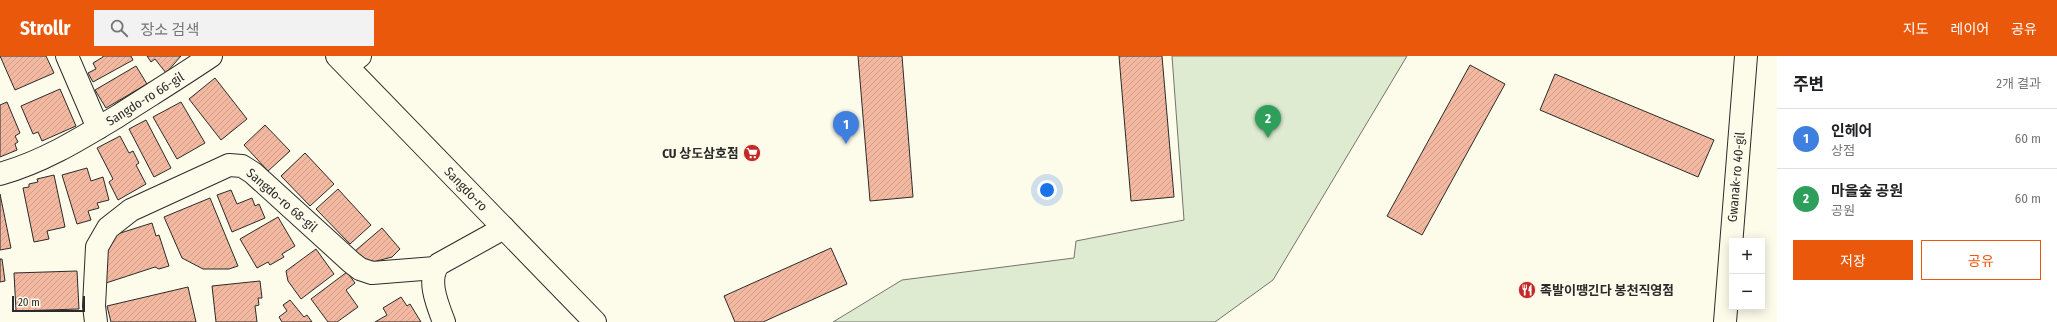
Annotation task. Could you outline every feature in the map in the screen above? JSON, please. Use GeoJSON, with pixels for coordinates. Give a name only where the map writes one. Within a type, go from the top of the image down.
{"type":"FeatureCollection","features":[{"type":"Feature","properties":{"kind":"main road","name":"Sangdo-ro 66-gil"},"geometry":{"type":"LineString","coordinates":[[67,56],[98,128]]}},
{"type":"Feature","properties":{"kind":"main road","name":"Sangdo-ro 66-gil"},"geometry":{"type":"LineString","coordinates":[[0,174],[20,168],[62,150],[179,78],[211,56]]}},
{"type":"Feature","properties":{"kind":"main road","name":"Gwanak-ro 40-gil"},"geometry":{"type":"LineString","coordinates":[[1725,322],[1746,56]]}},
{"type":"Feature","properties":{"kind":"main road","name":"Sangdo-ro"},"geometry":{"type":"LineString","coordinates":[[348,60],[504,228],[595,322]]}},
{"type":"Feature","properties":{"kind":"main road","name":"Sangdo-ro 68-gil"},"geometry":{"type":"LineString","coordinates":[[96,322],[94,306],[97,247],[108,228],[131,210],[229,165],[242,166],[253,173],[351,262],[360,269],[372,273],[435,268],[439,264],[504,228]]}},
{"type":"Feature","properties":{"kind":"main road"},"geometry":{"type":"LineString","coordinates":[[435,268],[434,292],[444,322]]}},
{"type":"Feature","properties":{"kind":"green space"},"geometry":{"type":"Polygon","coordinates":[[[1172,56],[1407,56],[1273,280],[1215,322],[833,322],[902,280],[1074,258],[1076,241],[1184,220],[1172,56]]]}},
{"type":"Feature","properties":{"kind":"building"},"geometry":{"type":"Polygon","coordinates":[[[0,56],[46,56],[54,73],[15,90],[0,56]]]}},
{"type":"Feature","properties":{"kind":"building"},"geometry":{"type":"Polygon","coordinates":[[[103,56],[131,56],[133,60],[93,82],[88,73],[96,69],[93,63],[103,56]]]}},
{"type":"Feature","properties":{"kind":"building"},"geometry":{"type":"Polygon","coordinates":[[[147,56],[181,56],[166,73],[155,59],[151,62],[147,56]]]}},
{"type":"Feature","properties":{"kind":"building"},"geometry":{"type":"Polygon","coordinates":[[[858,56],[902,56],[913,197],[870,201],[858,56]]]}},
{"type":"Feature","properties":{"kind":"building"},"geometry":{"type":"Polygon","coordinates":[[[1119,56],[1162,56],[1174,197],[1131,201],[1119,56]]]}},
{"type":"Feature","properties":{"kind":"building"},"geometry":{"type":"Polygon","coordinates":[[[1470,65],[1505,84],[1422,235],[1387,216],[1470,65]]]}},
{"type":"Feature","properties":{"kind":"building"},"geometry":{"type":"Polygon","coordinates":[[[136,66],[147,84],[106,108],[95,90],[136,66]]]}},
{"type":"Feature","properties":{"kind":"building"},"geometry":{"type":"Polygon","coordinates":[[[1555,74],[1714,140],[1698,177],[1540,110],[1555,74]]]}},
{"type":"Feature","properties":{"kind":"building"},"geometry":{"type":"Polygon","coordinates":[[[215,78],[247,119],[221,140],[189,99],[215,78]]]}},
{"type":"Feature","properties":{"kind":"building"},"geometry":{"type":"Polygon","coordinates":[[[60,89],[76,126],[42,141],[38,132],[33,134],[21,106],[60,89]]]}},
{"type":"Feature","properties":{"kind":"building"},"geometry":{"type":"Polygon","coordinates":[[[7,102],[20,133],[15,136],[18,142],[15,144],[17,150],[0,157],[0,105],[7,102]]]}},
{"type":"Feature","properties":{"kind":"building"},"geometry":{"type":"Polygon","coordinates":[[[181,102],[205,143],[177,159],[153,117],[181,102]]]}},
{"type":"Feature","properties":{"kind":"building"},"geometry":{"type":"Polygon","coordinates":[[[146,120],[171,168],[154,177],[129,129],[146,120]]]}},
{"type":"Feature","properties":{"kind":"building"},"geometry":{"type":"Polygon","coordinates":[[[265,125],[290,151],[268,171],[244,145],[265,125]]]}},
{"type":"Feature","properties":{"kind":"building"},"geometry":{"type":"Polygon","coordinates":[[[120,136],[129,153],[133,151],[139,163],[136,165],[146,184],[118,200],[109,182],[113,179],[97,148],[120,136]]]}},
{"type":"Feature","properties":{"kind":"building"},"geometry":{"type":"Polygon","coordinates":[[[305,153],[334,184],[310,206],[281,176],[305,153]]]}},
{"type":"Feature","properties":{"kind":"building"},"geometry":{"type":"Polygon","coordinates":[[[87,168],[91,181],[103,177],[109,200],[97,203],[99,208],[88,211],[91,220],[77,224],[62,175],[87,168]]]}},
{"type":"Feature","properties":{"kind":"building"},"geometry":{"type":"Polygon","coordinates":[[[54,175],[65,227],[47,231],[49,239],[34,242],[23,188],[29,187],[29,184],[38,182],[37,179],[54,175]]]}},
{"type":"Feature","properties":{"kind":"building"},"geometry":{"type":"Polygon","coordinates":[[[338,189],[371,225],[350,244],[316,209],[338,189]]]}},
{"type":"Feature","properties":{"kind":"building"},"geometry":{"type":"Polygon","coordinates":[[[231,190],[237,204],[252,198],[255,206],[259,204],[265,218],[232,232],[217,195],[231,190]]]}},
{"type":"Feature","properties":{"kind":"building"},"geometry":{"type":"Polygon","coordinates":[[[0,194],[11,248],[0,250],[0,194]]]}},
{"type":"Feature","properties":{"kind":"building"},"geometry":{"type":"Polygon","coordinates":[[[210,198],[238,266],[229,269],[203,269],[182,258],[164,217],[210,198]]]}},
{"type":"Feature","properties":{"kind":"building"},"geometry":{"type":"Polygon","coordinates":[[[278,217],[295,246],[282,254],[284,257],[270,265],[268,262],[257,268],[240,239],[278,217]]]}},
{"type":"Feature","properties":{"kind":"building"},"geometry":{"type":"Polygon","coordinates":[[[152,223],[156,236],[159,235],[169,266],[159,269],[155,267],[106,283],[101,267],[103,262],[107,261],[105,254],[114,235],[152,223]]]}},
{"type":"Feature","properties":{"kind":"building"},"geometry":{"type":"Polygon","coordinates":[[[382,228],[400,249],[392,257],[369,263],[355,251],[382,228]]]}},
{"type":"Feature","properties":{"kind":"building"},"geometry":{"type":"Polygon","coordinates":[[[831,248],[847,284],[763,322],[735,322],[724,296],[831,248]]]}},
{"type":"Feature","properties":{"kind":"building"},"geometry":{"type":"Polygon","coordinates":[[[316,249],[334,274],[301,299],[288,281],[286,271],[316,249]]]}},
{"type":"Feature","properties":{"kind":"building"},"geometry":{"type":"Polygon","coordinates":[[[0,259],[2,259],[5,281],[0,282],[0,259]]]}},
{"type":"Feature","properties":{"kind":"building"},"geometry":{"type":"Polygon","coordinates":[[[77,271],[79,309],[16,311],[14,273],[77,271]]]}},
{"type":"Feature","properties":{"kind":"building"},"geometry":{"type":"Polygon","coordinates":[[[347,272],[355,283],[346,290],[358,307],[337,322],[328,322],[311,299],[347,272]]]}},
{"type":"Feature","properties":{"kind":"building"},"geometry":{"type":"Polygon","coordinates":[[[260,281],[262,298],[258,298],[259,305],[255,306],[257,322],[216,322],[212,286],[260,281]]]}},
{"type":"Feature","properties":{"kind":"building"},"geometry":{"type":"Polygon","coordinates":[[[188,287],[196,322],[111,322],[107,306],[188,287]]]}},
{"type":"Feature","properties":{"kind":"building"},"geometry":{"type":"Polygon","coordinates":[[[401,297],[407,306],[410,304],[421,322],[375,322],[387,315],[383,308],[401,297]]]}},
{"type":"Feature","properties":{"kind":"building"},"geometry":{"type":"Polygon","coordinates":[[[290,300],[304,317],[307,315],[312,322],[282,322],[279,317],[287,311],[283,305],[290,300]]]}},
{"type":"Feature","properties":{"kind":"place","name":"마을숲 공원"},"geometry":{"type":"Point","coordinates":[1268,138]}},
{"type":"Feature","properties":{"kind":"place","name":"인헤어"},"geometry":{"type":"Point","coordinates":[846,144]}},
{"type":"Feature","properties":{"kind":"place","name":"CU 상도삼호점"},"geometry":{"type":"Point","coordinates":[752,153]}},
{"type":"Feature","properties":{"kind":"place","name":"족발이땡긴다 봉천직영점"},"geometry":{"type":"Point","coordinates":[1527,290]}}]}
